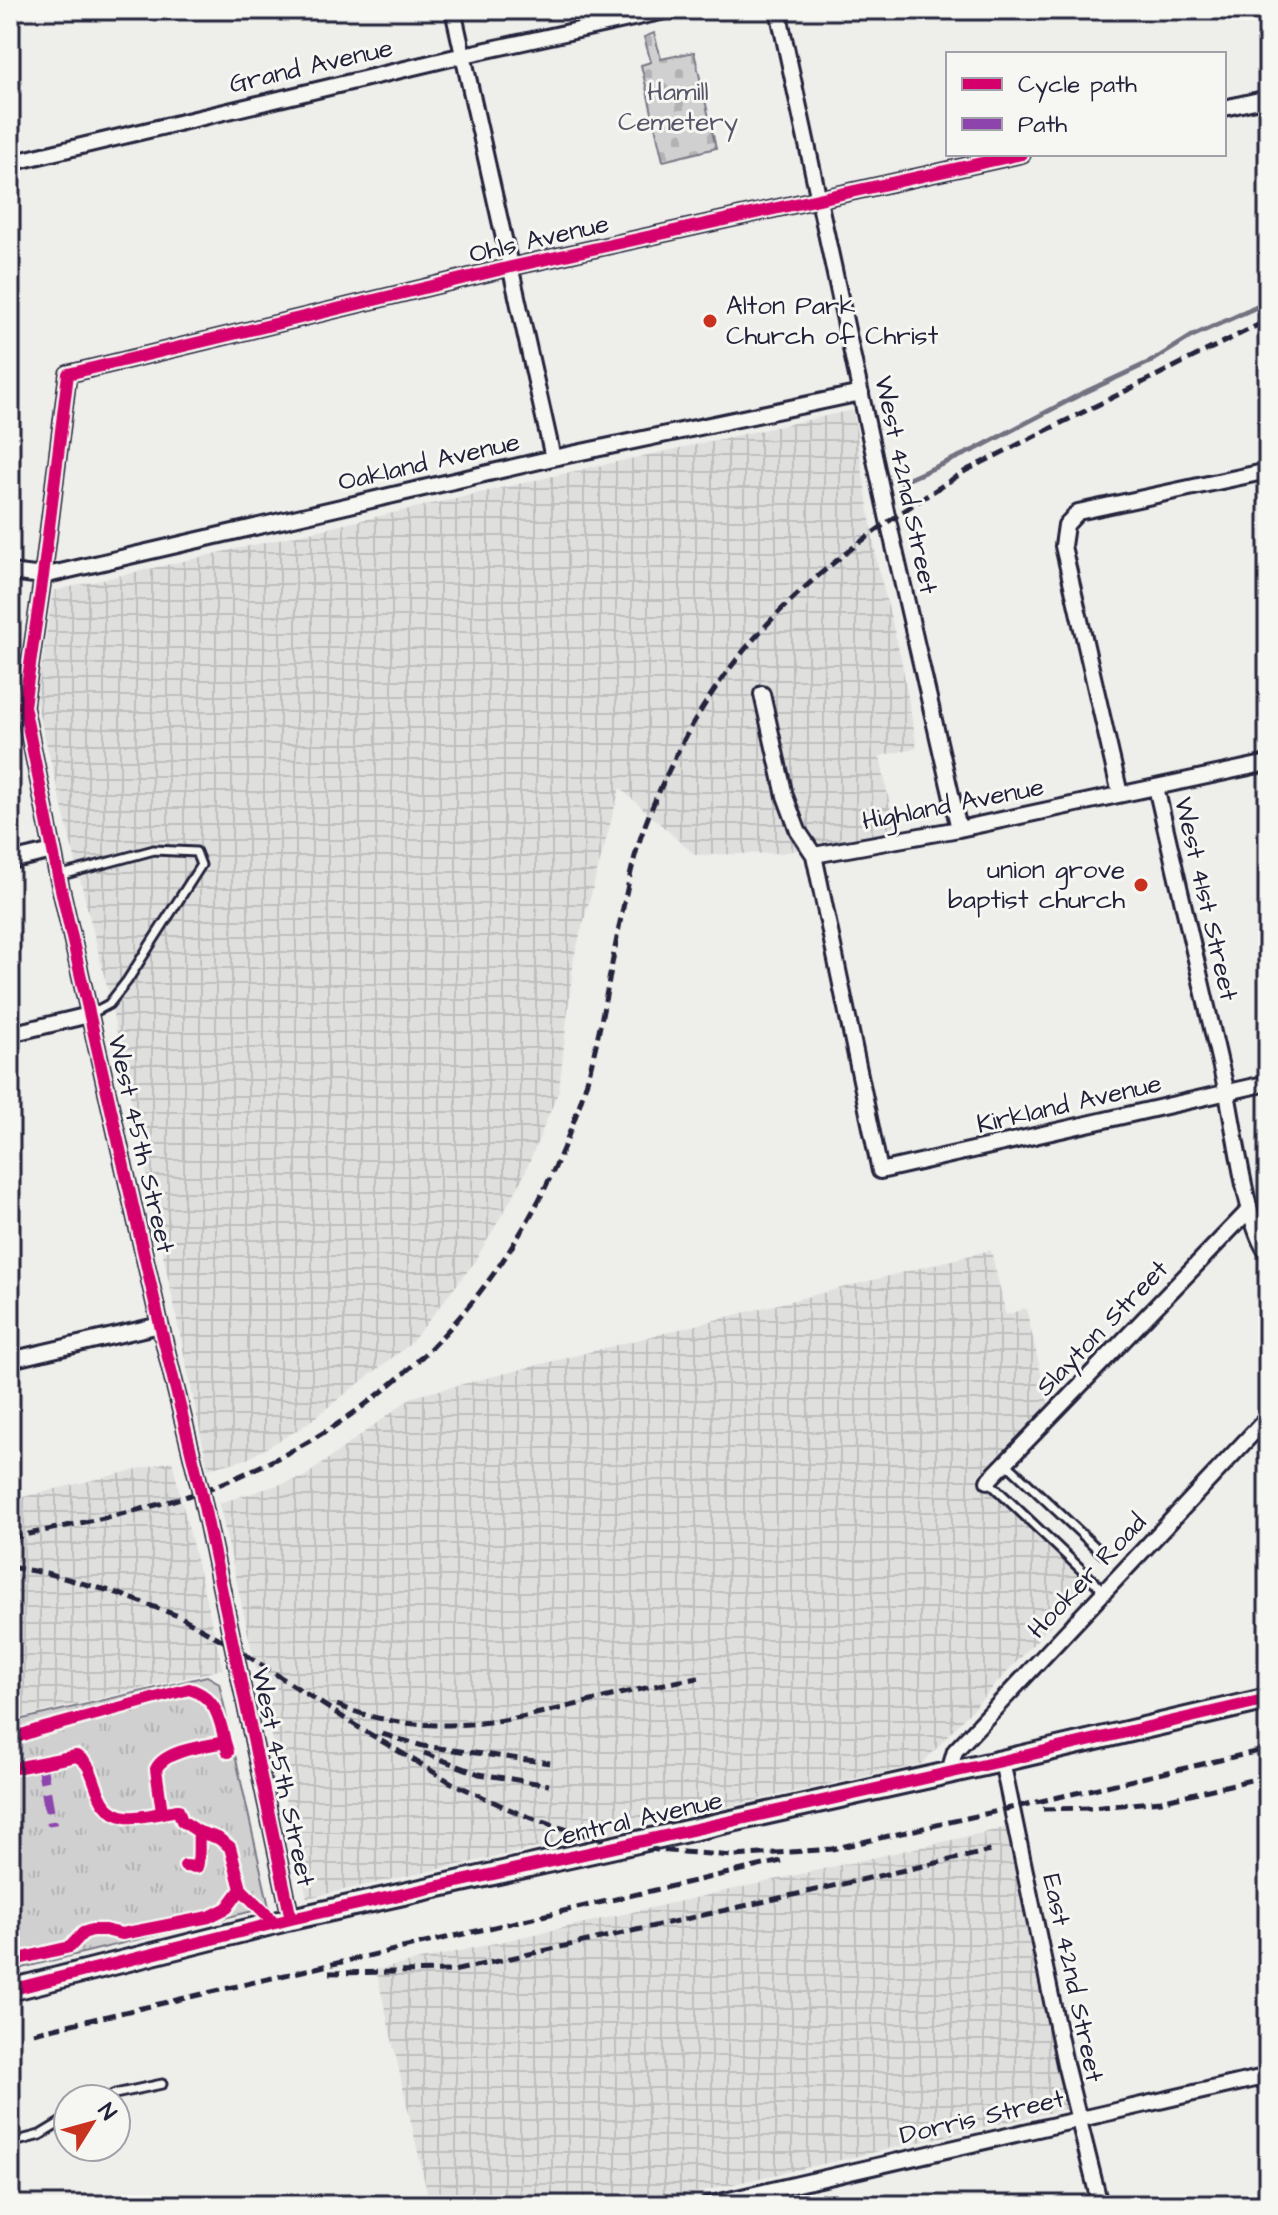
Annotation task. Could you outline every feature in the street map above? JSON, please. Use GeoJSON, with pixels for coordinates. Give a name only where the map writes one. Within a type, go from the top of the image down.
{"type":"FeatureCollection","features":[{"type":"Feature","properties":{"kind":"street"},"geometry":{"type":"LineString","coordinates":[[453,10],[553,458]]}},
{"type":"Feature","properties":{"kind":"street","name":"Grand Avenue"},"geometry":{"type":"LineString","coordinates":[[10,163],[464,55],[670,10]]}},
{"type":"Feature","properties":{"kind":"street","name":"West 42nd Street"},"geometry":{"type":"LineString","coordinates":[[778,10],[959,829]]}},
{"type":"Feature","properties":{"kind":"street"},"geometry":{"type":"LineString","coordinates":[[1226,108],[1268,98]]}},
{"type":"Feature","properties":{"kind":"street","name":"Ohls Avenue"},"geometry":{"type":"LineString","coordinates":[[68,374],[511,267],[1013,156]]}},
{"type":"Feature","properties":{"kind":"street","name":"West 45th Street"},"geometry":{"type":"LineString","coordinates":[[68,374],[24,706],[89,1015],[201,1492],[291,1919]]}},
{"type":"Feature","properties":{"kind":"street","name":"Oakland Avenue"},"geometry":{"type":"LineString","coordinates":[[10,572],[43,576],[553,458],[861,393]]}},
{"type":"Feature","properties":{"kind":"street"},"geometry":{"type":"LineString","coordinates":[[1120,794],[1063,546],[1066,525],[1078,512],[1268,471]]}},
{"type":"Feature","properties":{"kind":"street"},"geometry":{"type":"LineString","coordinates":[[762,694],[785,796],[798,831],[814,855]]}},
{"type":"Feature","properties":{"kind":"street","name":"Highland Avenue"},"geometry":{"type":"LineString","coordinates":[[814,855],[959,829],[1268,763]]}},
{"type":"Feature","properties":{"kind":"street","name":"West 41st Street"},"geometry":{"type":"LineString","coordinates":[[1156,787],[1227,1093],[1250,1209],[1262,1246],[1268,1253]]}},
{"type":"Feature","properties":{"kind":"street"},"geometry":{"type":"LineString","coordinates":[[10,861],[53,851]]}},
{"type":"Feature","properties":{"kind":"street","name":"Kirkland Avenue"},"geometry":{"type":"LineString","coordinates":[[814,855],[880,1171],[1268,1083]]}},
{"type":"Feature","properties":{"kind":"street"},"geometry":{"type":"LineString","coordinates":[[10,1034],[89,1015]]}},
{"type":"Feature","properties":{"kind":"street","name":"Slayton Street"},"geometry":{"type":"LineString","coordinates":[[988,1481],[1250,1209]]}},
{"type":"Feature","properties":{"kind":"street"},"geometry":{"type":"LineString","coordinates":[[10,1360],[160,1325]]}},
{"type":"Feature","properties":{"kind":"street","name":"Hooker Road"},"geometry":{"type":"LineString","coordinates":[[949,1772],[955,1751],[1268,1417]]}},
{"type":"Feature","properties":{"kind":"street","name":"Central Avenue"},"geometry":{"type":"LineString","coordinates":[[10,1990],[291,1919],[1268,1699]]}},
{"type":"Feature","properties":{"kind":"street","name":"East 42nd Street"},"geometry":{"type":"LineString","coordinates":[[1002,1761],[1065,2064],[1100,2205]]}},
{"type":"Feature","properties":{"kind":"street","name":"Dorris Street"},"geometry":{"type":"LineString","coordinates":[[707,2205],[1268,2076]]}},
{"type":"Feature","properties":{"kind":"lane"},"geometry":{"type":"LineString","coordinates":[[58,876],[154,850],[196,852],[201,865],[127,981],[109,1004],[89,1015]]}},
{"type":"Feature","properties":{"kind":"lane"},"geometry":{"type":"LineString","coordinates":[[1006,1463],[1103,1554]]}},
{"type":"Feature","properties":{"kind":"lane"},"geometry":{"type":"LineString","coordinates":[[988,1481],[1105,1592]]}},
{"type":"Feature","properties":{"kind":"lane"},"geometry":{"type":"LineString","coordinates":[[132,2090],[162,2084]]}},
{"type":"Feature","properties":{"kind":"lane"},"geometry":{"type":"LineString","coordinates":[[10,2143],[40,2135],[52,2128]]}},
{"type":"Feature","properties":{"kind":"shaded area"},"geometry":{"type":"Polygon","coordinates":[[[853,410],[877,563],[901,658],[917,748],[880,756],[895,831],[782,853],[695,855],[620,788],[574,957],[559,1090],[521,1182],[474,1263],[410,1344],[301,1428],[247,1459],[208,1469],[109,995],[36,702],[53,591],[853,410]]]}},
{"type":"Feature","properties":{"kind":"shaded area"},"geometry":{"type":"Polygon","coordinates":[[[991,1250],[1006,1315],[1026,1308],[1048,1404],[977,1477],[1096,1576],[922,1764],[307,1898],[219,1503],[304,1477],[412,1397],[991,1250]]]}},
{"type":"Feature","properties":{"kind":"shaded area"},"geometry":{"type":"Polygon","coordinates":[[[172,1461],[223,1669],[10,1720],[10,1500],[172,1461]]]}},
{"type":"Feature","properties":{"kind":"shaded area"},"geometry":{"type":"Polygon","coordinates":[[[1009,1827],[1074,2107],[641,2205],[430,2205],[376,1970],[1009,1827]]]}},
{"type":"Feature","properties":{"kind":"green space","name":"Hamill Cemetery"},"geometry":{"type":"Polygon","coordinates":[[[654,33],[661,59],[694,52],[716,148],[663,161],[641,65],[651,62],[644,37],[654,33]]]}},
{"type":"Feature","properties":{"kind":"green space"},"geometry":{"type":"Polygon","coordinates":[[[207,1676],[219,1683],[269,1907],[10,1971],[10,1722],[207,1676]]]}},
{"type":"Feature","properties":{"kind":"waterway"},"geometry":{"type":"LineString","coordinates":[[902,482],[976,449],[1152,361],[1192,336],[1268,302]]}},
{"type":"Feature","properties":{"kind":"railway"},"geometry":{"type":"LineString","coordinates":[[10,1538],[153,1506],[238,1477],[320,1435],[375,1397],[424,1355],[468,1307],[507,1254],[540,1198],[568,1137],[589,1074],[628,886],[649,814],[695,720],[758,634],[794,597],[834,563],[967,470],[1268,320]]}},
{"type":"Feature","properties":{"kind":"railway"},"geometry":{"type":"LineString","coordinates":[[10,1567],[46,1573],[117,1593],[181,1617],[452,1783],[555,1826],[599,1839],[657,1850],[734,1856],[832,1849],[1268,1749]]}},
{"type":"Feature","properties":{"kind":"railway"},"geometry":{"type":"LineString","coordinates":[[337,1705],[384,1719],[429,1725],[474,1724],[699,1678]]}},
{"type":"Feature","properties":{"kind":"railway"},"geometry":{"type":"LineString","coordinates":[[382,1734],[423,1746],[550,1763]]}},
{"type":"Feature","properties":{"kind":"railway"},"geometry":{"type":"LineString","coordinates":[[424,1753],[479,1774],[549,1785]]}},
{"type":"Feature","properties":{"kind":"railway"},"geometry":{"type":"LineString","coordinates":[[1043,1809],[1161,1801],[1268,1776]]}},
{"type":"Feature","properties":{"kind":"railway"},"geometry":{"type":"LineString","coordinates":[[329,1973],[453,1971],[990,1851]]}},
{"type":"Feature","properties":{"kind":"railway"},"geometry":{"type":"LineString","coordinates":[[33,2033],[781,1861]]}},
{"type":"Feature","properties":{"kind":"marked path"},"geometry":{"type":"LineString","coordinates":[[41,1762],[52,1825]]}},
{"type":"Feature","properties":{"kind":"cycle path"},"geometry":{"type":"LineString","coordinates":[[291,1919],[201,1492],[58,876],[24,706],[68,374],[511,267],[1013,156]]}},
{"type":"Feature","properties":{"kind":"cycle path"},"geometry":{"type":"LineString","coordinates":[[10,1739],[189,1689],[205,1697],[215,1709],[225,1742]]}},
{"type":"Feature","properties":{"kind":"cycle path"},"geometry":{"type":"LineString","coordinates":[[10,1990],[291,1919],[1268,1699]]}},
{"type":"Feature","properties":{"kind":"cycle path"},"geometry":{"type":"LineString","coordinates":[[162,1812],[156,1769],[161,1763],[186,1750],[225,1742],[228,1752]]}},
{"type":"Feature","properties":{"kind":"cycle path"},"geometry":{"type":"LineString","coordinates":[[10,1769],[76,1756],[89,1768],[101,1797],[114,1813],[131,1817],[178,1810],[182,1821],[199,1832]]}},
{"type":"Feature","properties":{"kind":"cycle path"},"geometry":{"type":"LineString","coordinates":[[185,1866],[197,1867],[199,1832],[218,1838],[230,1847],[241,1889],[275,1923]]}},
{"type":"Feature","properties":{"kind":"cycle path"},"geometry":{"type":"LineString","coordinates":[[10,1961],[70,1947],[83,1933],[92,1930],[122,1934],[209,1917],[227,1908],[241,1889]]}},
{"type":"Feature","properties":{"kind":"place","name":"Alton Park Church of Christ"},"geometry":{"type":"Point","coordinates":[710,321]}},
{"type":"Feature","properties":{"kind":"place","name":"union grove baptist church"},"geometry":{"type":"Point","coordinates":[1141,885]}}]}
